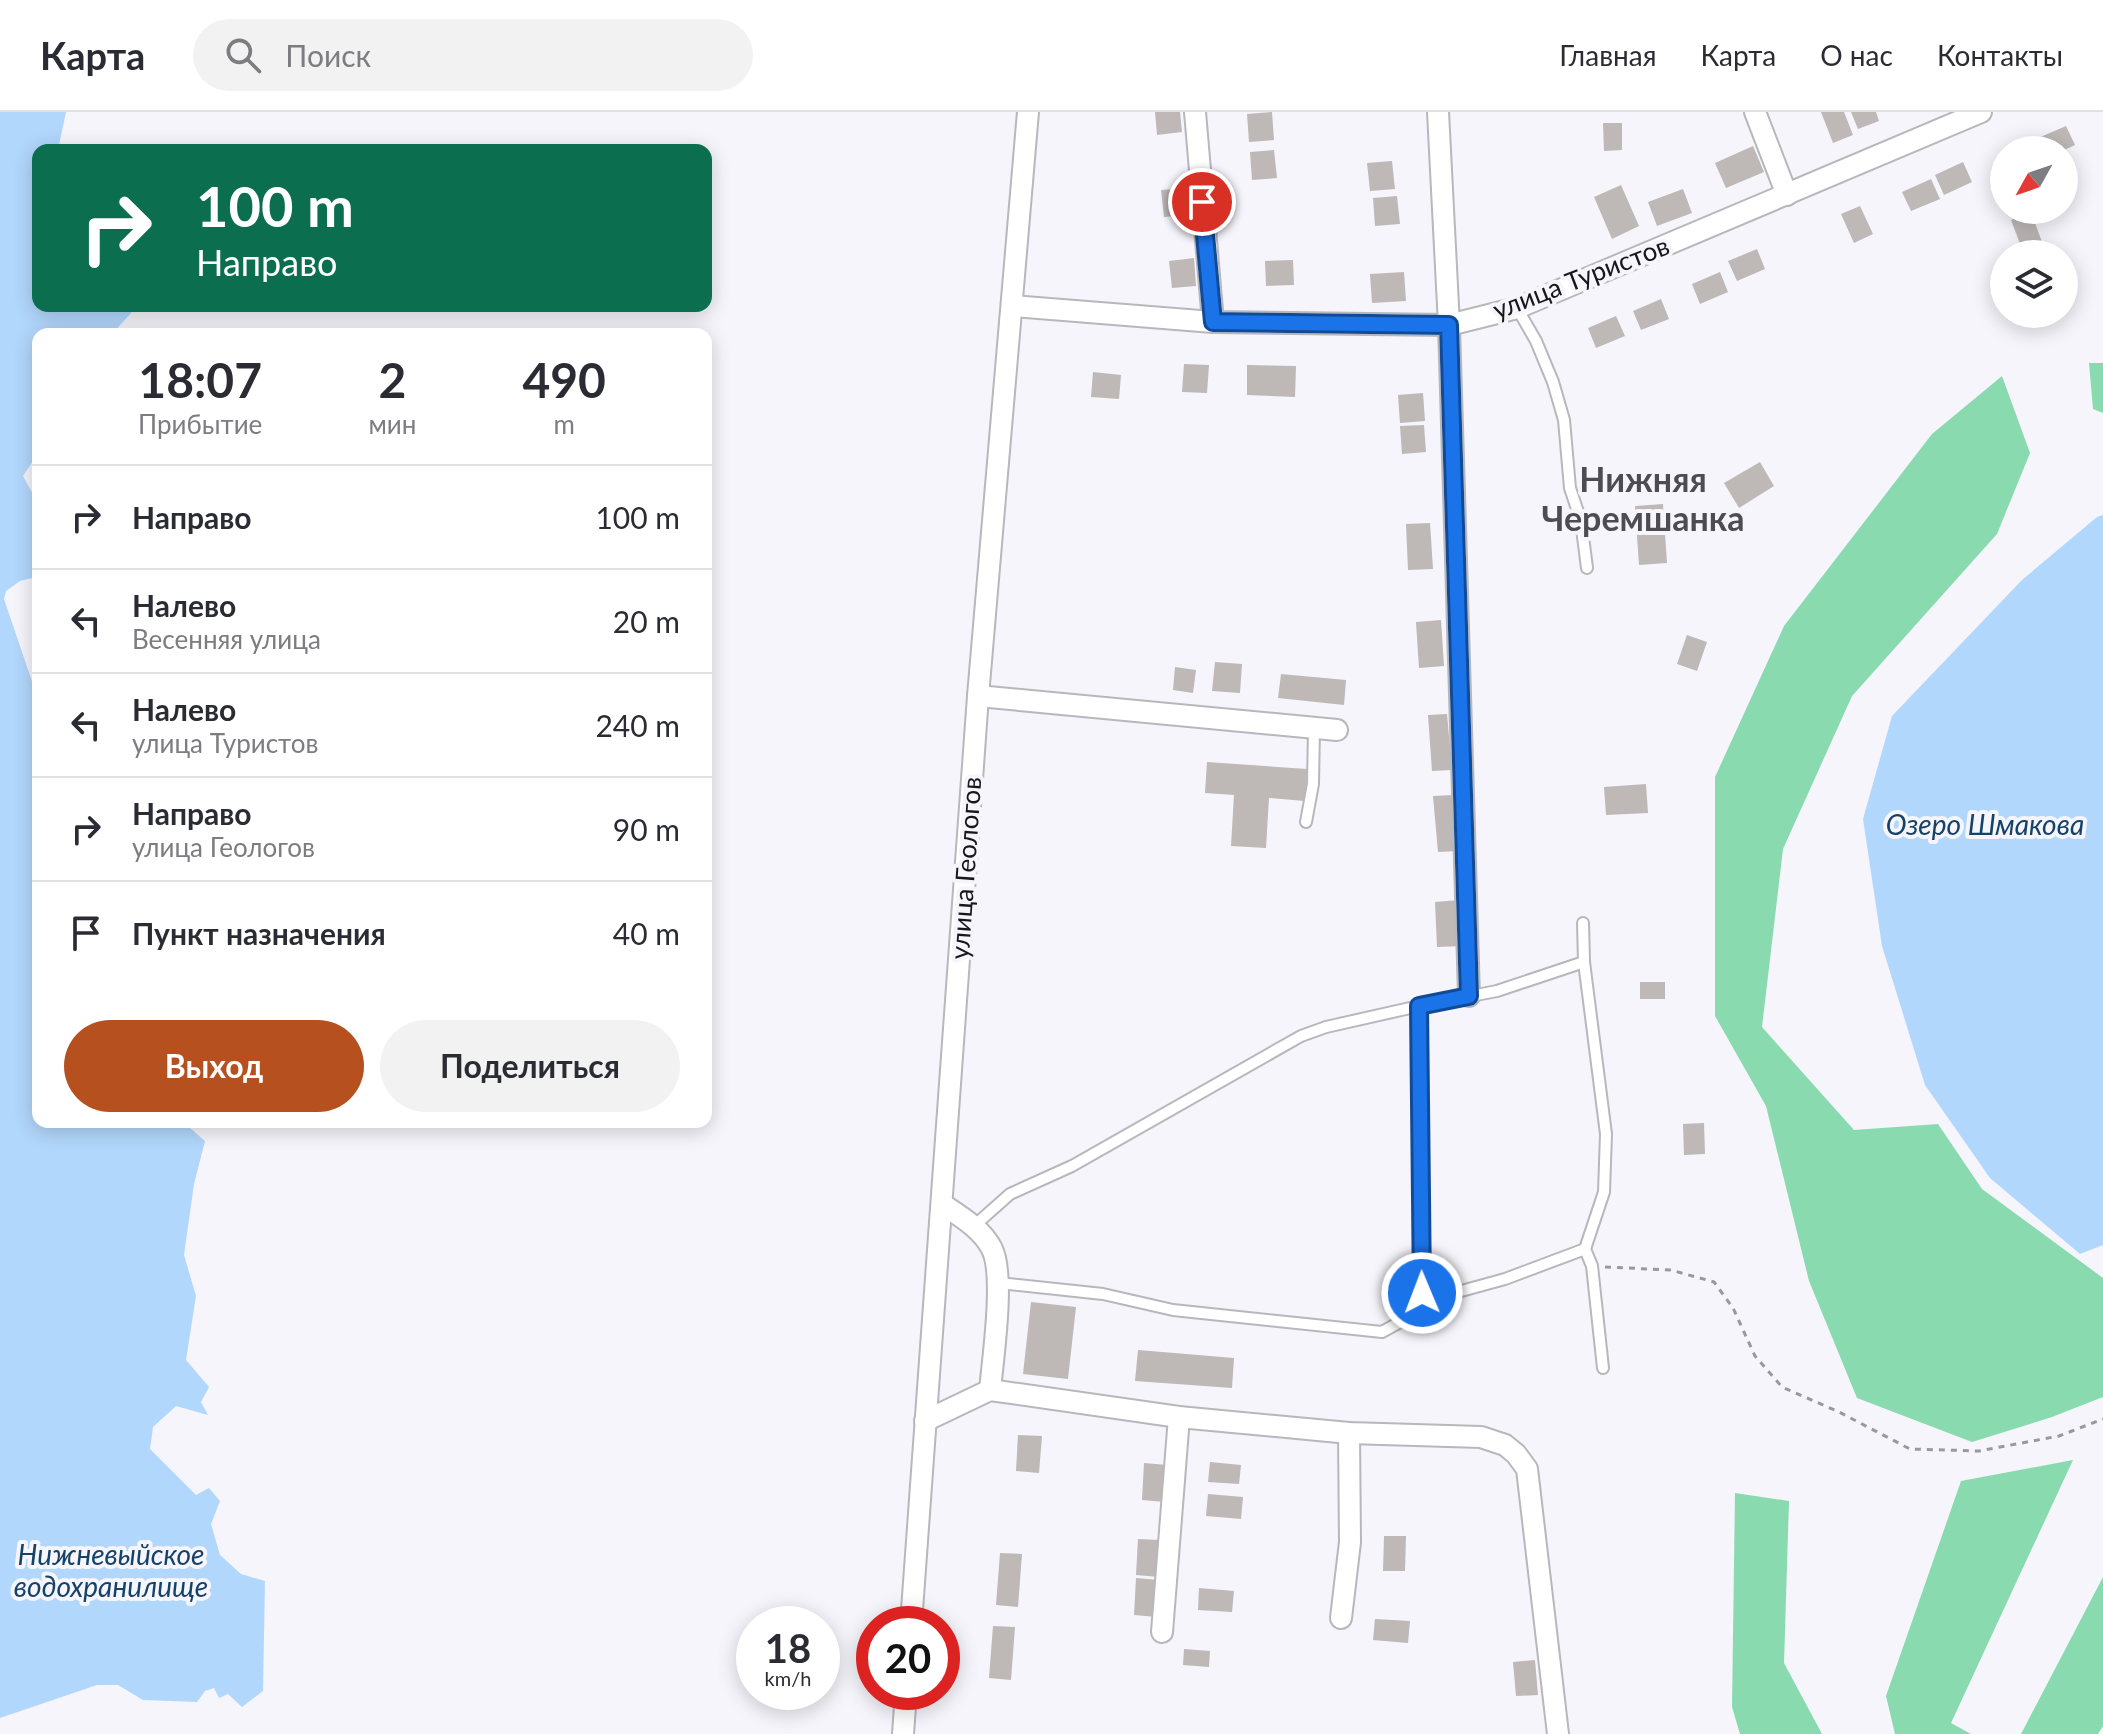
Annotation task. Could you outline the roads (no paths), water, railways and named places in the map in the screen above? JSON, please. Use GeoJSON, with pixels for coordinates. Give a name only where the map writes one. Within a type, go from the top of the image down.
{"type":"FeatureCollection","features":[{"type":"Feature","properties":{"kind":"street","name":"улица Геологов"},"geometry":{"type":"LineString","coordinates":[[912,1606],[978,696],[1028,112]]}},
{"type":"Feature","properties":{"kind":"street"},"geometry":{"type":"LineString","coordinates":[[1195,112],[1213,322]]}},
{"type":"Feature","properties":{"kind":"street"},"geometry":{"type":"LineString","coordinates":[[1438,112],[1449,325],[1469,996]]}},
{"type":"Feature","properties":{"kind":"street"},"geometry":{"type":"LineString","coordinates":[[1755,112],[1787,195]]}},
{"type":"Feature","properties":{"kind":"street","name":"улица Туристов"},"geometry":{"type":"LineString","coordinates":[[1012,306],[1213,322],[1449,325],[1517,308],[1981,112]]}},
{"type":"Feature","properties":{"kind":"street"},"geometry":{"type":"LineString","coordinates":[[978,696],[1337,730]]}},
{"type":"Feature","properties":{"kind":"street"},"geometry":{"type":"LineString","coordinates":[[942,1204],[974,1226],[992,1249],[999,1283],[990,1390]]}},
{"type":"Feature","properties":{"kind":"street"},"geometry":{"type":"LineString","coordinates":[[925,1421],[990,1390],[1179,1417],[1349,1433],[1481,1437],[1505,1445],[1527,1469],[1558,1734]]}},
{"type":"Feature","properties":{"kind":"street"},"geometry":{"type":"LineString","coordinates":[[1162,1632],[1179,1417]]}},
{"type":"Feature","properties":{"kind":"street"},"geometry":{"type":"LineString","coordinates":[[1341,1618],[1350,1542],[1349,1433]]}},
{"type":"Feature","properties":{"kind":"street"},"geometry":{"type":"LineString","coordinates":[[903,1734],[905,1710]]}},
{"type":"Feature","properties":{"kind":"lane"},"geometry":{"type":"LineString","coordinates":[[1517,308],[1536,341],[1564,420],[1570,488],[1581,521],[1587,568]]}},
{"type":"Feature","properties":{"kind":"lane"},"geometry":{"type":"LineString","coordinates":[[1306,822],[1313,784],[1314,728]]}},
{"type":"Feature","properties":{"kind":"lane"},"geometry":{"type":"LineString","coordinates":[[1583,923],[1584,962],[1606,1134],[1604,1192],[1585,1249],[1592,1266],[1603,1368]]}},
{"type":"Feature","properties":{"kind":"lane"},"geometry":{"type":"LineString","coordinates":[[974,1226],[1010,1194],[1072,1166],[1301,1036],[1326,1027],[1497,991],[1584,962]]}},
{"type":"Feature","properties":{"kind":"lane"},"geometry":{"type":"LineString","coordinates":[[999,1283],[1103,1294],[1173,1310],[1382,1332],[1402,1321],[1422,1293],[1419,1006]]}},
{"type":"Feature","properties":{"kind":"lane"},"geometry":{"type":"LineString","coordinates":[[1422,1293],[1454,1293],[1505,1279],[1585,1249]]}},
{"type":"Feature","properties":{"kind":"water","name":"Нижневыйское водохранилище"},"geometry":{"type":"Polygon","coordinates":[[[0,112],[66,112],[59,144],[32,144],[32,312],[131,312],[117,328],[32,328],[32,462],[23,476],[32,492],[32,578],[20,581],[6,591],[4,599],[32,681],[32,1128],[190,1128],[205,1141],[194,1184],[184,1255],[196,1296],[186,1360],[209,1387],[201,1402],[208,1415],[176,1406],[153,1427],[150,1449],[196,1495],[209,1488],[220,1501],[211,1524],[220,1555],[241,1574],[265,1581],[263,1691],[242,1707],[228,1694],[219,1698],[214,1688],[205,1691],[197,1702],[143,1700],[118,1685],[97,1685],[0,1718],[0,112]]]}},
{"type":"Feature","properties":{"kind":"water","name":"Озеро Шмакова"},"geometry":{"type":"Polygon","coordinates":[[[2103,515],[2103,1245],[2080,1254],[1990,1178],[1925,1085],[1882,946],[1863,819],[1892,716],[2022,580],[2103,515]]]}},
{"type":"Feature","properties":{"kind":"district","name":"Нижняя Черемшанка"},"geometry":{"type":"Point","coordinates":[1643,500]}}]}
